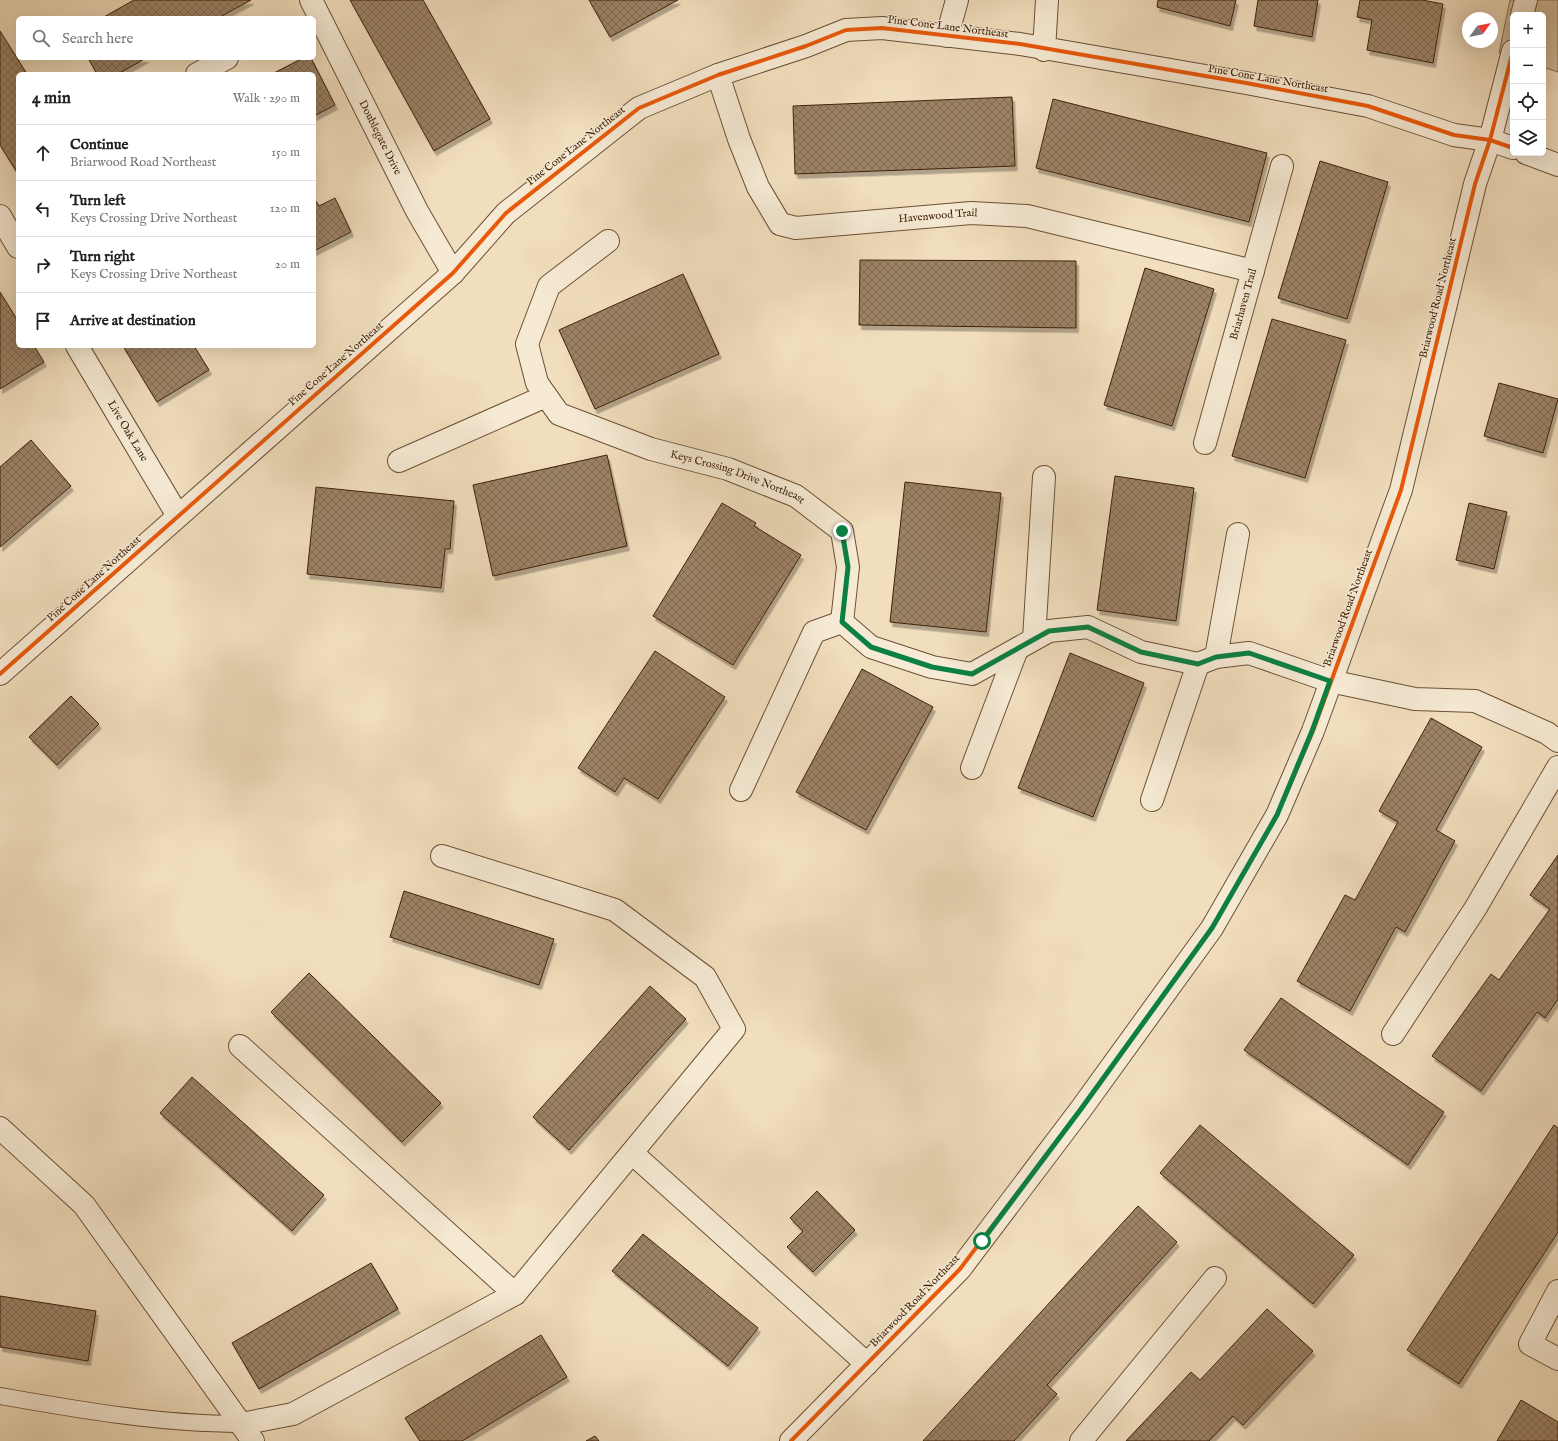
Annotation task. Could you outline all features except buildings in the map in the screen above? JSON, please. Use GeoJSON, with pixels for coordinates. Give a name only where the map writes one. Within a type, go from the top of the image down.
{"type":"FeatureCollection","features":[{"type":"Feature","properties":{"kind":"street"},"geometry":{"type":"LineString","coordinates":[[947,36],[958,0]]}},
{"type":"Feature","properties":{"kind":"street"},"geometry":{"type":"LineString","coordinates":[[1044,50],[1047,0]]}},
{"type":"Feature","properties":{"kind":"street"},"geometry":{"type":"LineString","coordinates":[[1523,12],[1526,0]]}},
{"type":"Feature","properties":{"kind":"street","name":"Doublegate Drive"},"geometry":{"type":"LineString","coordinates":[[316,21],[417,211],[453,273]]}},
{"type":"Feature","properties":{"kind":"street","name":"Pine Cone Lane Northeast"},"geometry":{"type":"LineString","coordinates":[[0,674],[453,273],[506,213],[639,108],[718,75],[806,46],[846,30],[882,28],[1020,44],[1044,50],[1246,83],[1368,106],[1454,135],[1490,140],[1510,147]]}},
{"type":"Feature","properties":{"kind":"street"},"geometry":{"type":"LineString","coordinates":[[201,72],[223,60]]}},
{"type":"Feature","properties":{"kind":"street","name":"Briarwood Road Northeast"},"geometry":{"type":"LineString","coordinates":[[791,1441],[960,1269],[1081,1109],[1212,928],[1277,815],[1312,731],[1401,490],[1476,184],[1490,140],[1510,63]]}},
{"type":"Feature","properties":{"kind":"street","name":"Havenwood Trail"},"geometry":{"type":"LineString","coordinates":[[718,75],[739,139],[758,187],[780,224],[796,228],[971,213],[1027,216],[1252,271]]}},
{"type":"Feature","properties":{"kind":"street"},"geometry":{"type":"LineString","coordinates":[[1534,156],[1558,165]]}},
{"type":"Feature","properties":{"kind":"street","name":"Briarhaven Trail"},"geometry":{"type":"LineString","coordinates":[[1205,443],[1282,166]]}},
{"type":"Feature","properties":{"kind":"street"},"geometry":{"type":"LineString","coordinates":[[0,216],[16,244]]}},
{"type":"Feature","properties":{"kind":"street","name":"Keys Crossing Drive Northeast"},"geometry":{"type":"LineString","coordinates":[[608,241],[549,286],[527,344],[537,383],[559,414],[651,449],[728,469],[796,496],[842,531],[848,567],[842,622]]}},
{"type":"Feature","properties":{"kind":"street","name":"Live Oak Lane"},"geometry":{"type":"LineString","coordinates":[[78,348],[178,516]]}},
{"type":"Feature","properties":{"kind":"street"},"geometry":{"type":"LineString","coordinates":[[399,462],[546,396]]}},
{"type":"Feature","properties":{"kind":"street"},"geometry":{"type":"LineString","coordinates":[[972,768],[1025,644],[1044,477]]}},
{"type":"Feature","properties":{"kind":"street"},"geometry":{"type":"LineString","coordinates":[[1152,800],[1207,661],[1238,534]]}},
{"type":"Feature","properties":{"kind":"street"},"geometry":{"type":"LineString","coordinates":[[741,790],[814,632],[842,622],[871,647],[932,667],[972,674],[1049,631],[1088,627],[1141,652],[1207,661],[1249,653],[1330,681],[1415,699],[1476,701],[1547,733],[1558,741]]}},
{"type":"Feature","properties":{"kind":"street"},"geometry":{"type":"LineString","coordinates":[[1393,1034],[1476,908],[1558,767]]}},
{"type":"Feature","properties":{"kind":"street"},"geometry":{"type":"LineString","coordinates":[[0,1128],[84,1205],[247,1432],[293,1414],[515,1294],[734,1029],[705,977],[615,910],[442,856]]}},
{"type":"Feature","properties":{"kind":"street"},"geometry":{"type":"LineString","coordinates":[[240,1046],[515,1294]]}},
{"type":"Feature","properties":{"kind":"street"},"geometry":{"type":"LineString","coordinates":[[632,1153],[867,1364]]}},
{"type":"Feature","properties":{"kind":"street"},"geometry":{"type":"LineString","coordinates":[[1081,1441],[1215,1278]]}},
{"type":"Feature","properties":{"kind":"street"},"geometry":{"type":"LineString","coordinates":[[1558,1291],[1530,1344],[1558,1359]]}},
{"type":"Feature","properties":{"kind":"lane"},"geometry":{"type":"LineString","coordinates":[[0,1396],[116,1416],[198,1424],[247,1432]]}},
{"type":"Feature","properties":{"kind":"shaded area"},"geometry":{"type":"Polygon","coordinates":[[[1510,0],[1558,0],[1558,72],[1546,68],[1546,12],[1510,12],[1510,57],[1499,53],[1510,0]]]}},
{"type":"Feature","properties":{"kind":"cycle path"},"geometry":{"type":"LineString","coordinates":[[0,674],[453,273],[506,213],[639,108],[718,75],[806,46],[846,30],[882,28],[1020,44],[1246,83],[1368,106],[1454,135],[1490,140],[1510,147]]}},
{"type":"Feature","properties":{"kind":"cycle path"},"geometry":{"type":"LineString","coordinates":[[791,1441],[960,1269],[1081,1109],[1212,928],[1277,815],[1313,731],[1401,490],[1475,184],[1490,140],[1510,63]]}},
{"type":"Feature","properties":{"kind":"route"},"geometry":{"type":"LineString","coordinates":[[842,531],[848,567],[842,622],[871,647],[932,667],[972,674],[1049,631],[1088,627],[1141,652],[1198,664],[1216,657],[1249,653],[1330,681],[1312,731],[1277,815],[1212,928],[1081,1109],[982,1241]]}}]}
